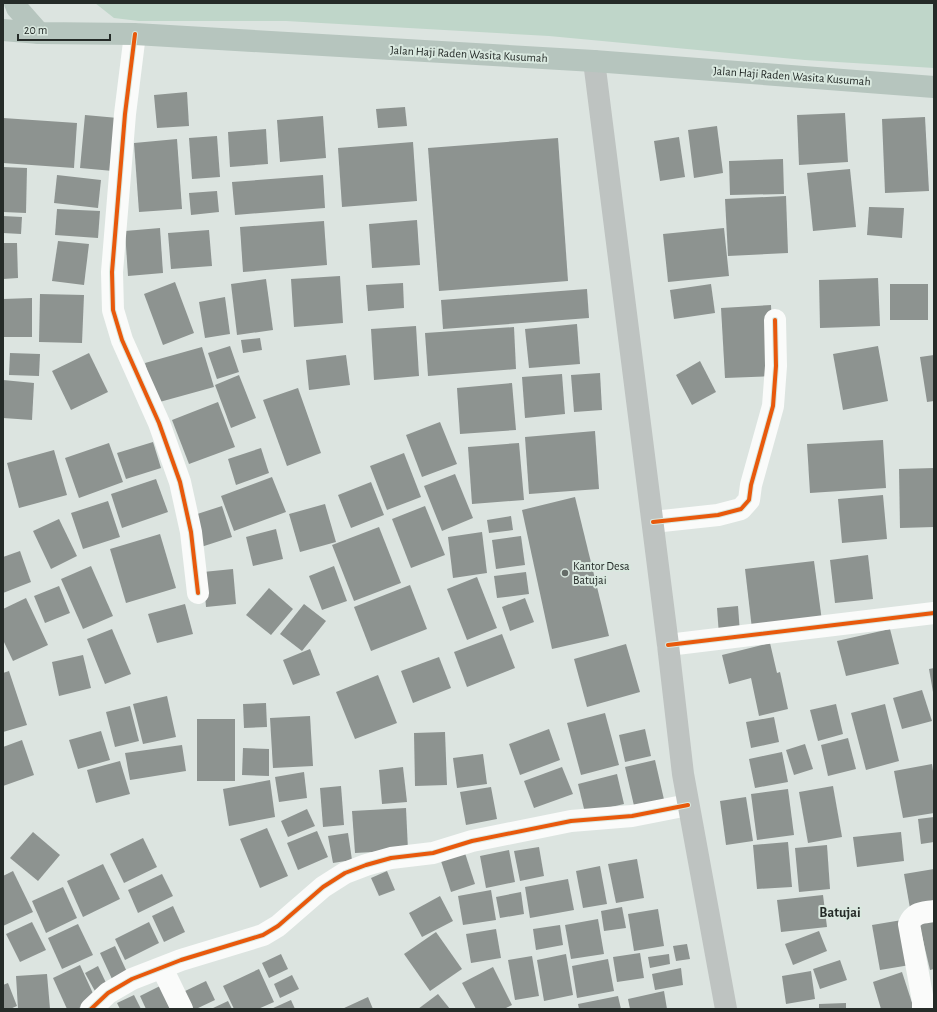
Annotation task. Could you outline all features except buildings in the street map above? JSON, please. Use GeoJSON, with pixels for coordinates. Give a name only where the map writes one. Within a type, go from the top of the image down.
{"type":"FeatureCollection","features":[{"type":"Feature","properties":{"kind":"highway"},"geometry":{"type":"LineString","coordinates":[[15,3],[17,8],[39,33]]}},
{"type":"Feature","properties":{"kind":"highway","name":"Jalan Haji Raden Wasita Kusumah"},"geometry":{"type":"LineString","coordinates":[[3,30],[39,33],[135,34],[594,61],[934,87]]}},
{"type":"Feature","properties":{"kind":"main road"},"geometry":{"type":"LineString","coordinates":[[594,61],[653,522],[683,774],[726,1009]]}},
{"type":"Feature","properties":{"kind":"street"},"geometry":{"type":"LineString","coordinates":[[135,34],[125,114],[112,264],[113,310],[122,340],[159,423],[180,482],[191,532],[198,593]]}},
{"type":"Feature","properties":{"kind":"street"},"geometry":{"type":"LineString","coordinates":[[653,522],[718,515],[741,509],[749,500],[751,485],[773,406],[776,366],[775,320]]}},
{"type":"Feature","properties":{"kind":"street"},"geometry":{"type":"LineString","coordinates":[[668,645],[934,613]]}},
{"type":"Feature","properties":{"kind":"street"},"geometry":{"type":"LineString","coordinates":[[91,1009],[108,993],[132,979],[181,960],[263,935],[278,926],[323,887],[345,873],[366,864],[390,858],[433,853],[472,841],[572,821],[632,816],[688,805]]}},
{"type":"Feature","properties":{"kind":"street"},"geometry":{"type":"LineString","coordinates":[[923,1009],[923,1001],[909,924],[912,917],[916,914],[934,911]]}},
{"type":"Feature","properties":{"kind":"street"},"geometry":{"type":"LineString","coordinates":[[162,968],[182,1009]]}},
{"type":"Feature","properties":{"kind":"green space"},"geometry":{"type":"Polygon","coordinates":[[[95,3],[934,3],[934,68],[805,60],[549,36],[286,21],[139,21],[114,18],[95,3]]]}},
{"type":"Feature","properties":{"kind":"cycle path"},"geometry":{"type":"LineString","coordinates":[[135,34],[125,114],[112,272],[113,310],[122,340],[159,423],[180,482],[191,532],[198,593]]}},
{"type":"Feature","properties":{"kind":"cycle path"},"geometry":{"type":"LineString","coordinates":[[653,522],[718,515],[741,509],[749,500],[751,485],[773,406],[776,366],[775,320]]}},
{"type":"Feature","properties":{"kind":"cycle path"},"geometry":{"type":"LineString","coordinates":[[668,645],[934,613]]}},
{"type":"Feature","properties":{"kind":"cycle path"},"geometry":{"type":"LineString","coordinates":[[91,1009],[108,993],[132,979],[181,960],[263,935],[278,926],[323,887],[345,873],[366,865],[391,858],[433,853],[472,841],[571,821],[632,816],[688,805]]}},
{"type":"Feature","properties":{"kind":"place","name":"Kantor Desa Batujai"},"geometry":{"type":"Point","coordinates":[565,573]}},
{"type":"Feature","properties":{"kind":"district","name":"Batujai"},"geometry":{"type":"Point","coordinates":[840,913]}}]}
